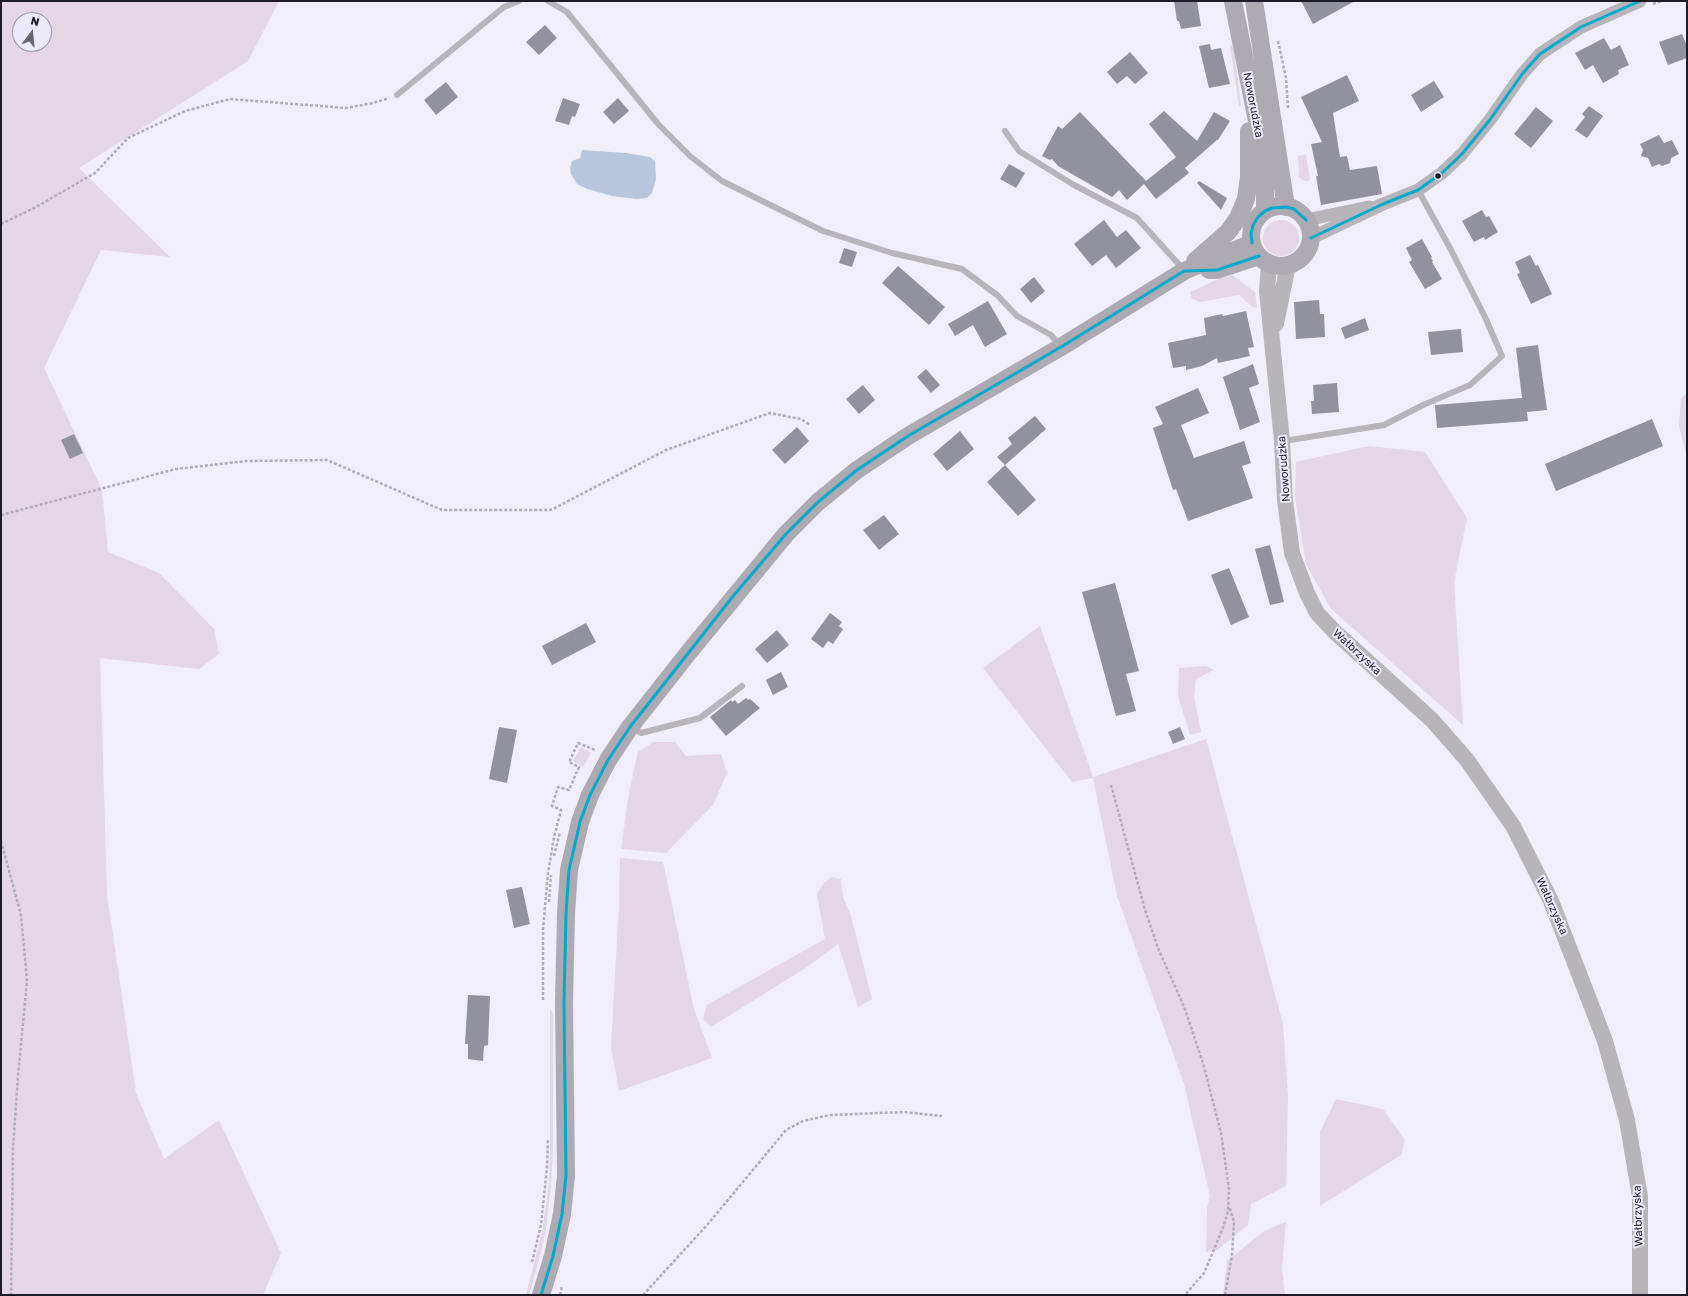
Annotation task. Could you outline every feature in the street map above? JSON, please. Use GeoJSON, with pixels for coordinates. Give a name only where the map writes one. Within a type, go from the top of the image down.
{"type":"FeatureCollection","features":[{"type":"Feature","properties":{"kind":"main road","name":"Noworudzka"},"geometry":{"type":"LineString","coordinates":[[1232,1],[1258,126],[1265,178],[1266,211]]}},
{"type":"Feature","properties":{"kind":"main road","name":"Noworudzka"},"geometry":{"type":"LineString","coordinates":[[1254,1],[1286,207]]}},
{"type":"Feature","properties":{"kind":"main road"},"geometry":{"type":"LineString","coordinates":[[541,1295],[553,1256],[562,1214],[566,1176],[564,1002],[566,913],[569,870],[580,822],[590,796],[608,760],[630,727],[734,595],[786,534],[818,502],[857,470],[908,436],[1061,347],[1184,271],[1228,232],[1238,218],[1246,199],[1249,177],[1249,84]]}},
{"type":"Feature","properties":{"kind":"main road"},"geometry":{"type":"LineString","coordinates":[[1279,206],[1286,207],[1294,209],[1306,220],[1310,228],[1311,238],[1309,247],[1304,256],[1297,262],[1279,266],[1260,255],[1251,234],[1253,225],[1258,217],[1266,211],[1279,206]]}},
{"type":"Feature","properties":{"kind":"main road"},"geometry":{"type":"LineString","coordinates":[[1184,271],[1217,270],[1260,255]]}},
{"type":"Feature","properties":{"kind":"street"},"geometry":{"type":"LineString","coordinates":[[1311,238],[1383,204],[1418,190],[1442,173],[1462,154],[1489,121],[1523,73],[1540,54],[1581,27],[1645,3]]}},
{"type":"Feature","properties":{"kind":"street"},"geometry":{"type":"LineString","coordinates":[[1306,220],[1383,204]]}},
{"type":"Feature","properties":{"kind":"street","name":"Noworudzka"},"geometry":{"type":"LineString","coordinates":[[1260,255],[1267,291],[1273,344],[1282,441],[1285,500],[1292,553],[1307,593]]}},
{"type":"Feature","properties":{"kind":"street","name":"Noworudzka"},"geometry":{"type":"LineString","coordinates":[[1273,344],[1288,265]]}},
{"type":"Feature","properties":{"kind":"street","name":"Wałbrzyska"},"geometry":{"type":"LineString","coordinates":[[1307,593],[1317,613],[1335,632],[1432,720],[1467,760],[1513,826],[1551,901],[1605,1041],[1627,1120],[1640,1197],[1640,1295]]}},
{"type":"Feature","properties":{"kind":"lane"},"geometry":{"type":"LineString","coordinates":[[397,95],[504,7],[519,1]]}},
{"type":"Feature","properties":{"kind":"lane"},"geometry":{"type":"LineString","coordinates":[[548,1],[567,12],[659,125],[690,156],[722,181],[824,231],[892,253],[962,269],[997,295],[1017,316],[1051,335],[1061,347]]}},
{"type":"Feature","properties":{"kind":"lane"},"geometry":{"type":"LineString","coordinates":[[1005,131],[1019,151],[1074,185],[1137,218],[1184,271]]}},
{"type":"Feature","properties":{"kind":"lane"},"geometry":{"type":"LineString","coordinates":[[1282,441],[1384,425],[1423,405],[1470,385],[1502,356],[1461,268],[1418,190]]}},
{"type":"Feature","properties":{"kind":"lane"},"geometry":{"type":"LineString","coordinates":[[630,727],[641,733],[700,718],[742,686]]}},
{"type":"Feature","properties":{"kind":"path"},"geometry":{"type":"LineString","coordinates":[[1645,3],[1662,1]]}},
{"type":"Feature","properties":{"kind":"path"},"geometry":{"type":"LineString","coordinates":[[1,224],[95,174],[128,138],[185,111],[230,99],[346,108],[373,103],[397,95]]}},
{"type":"Feature","properties":{"kind":"path"},"geometry":{"type":"LineString","coordinates":[[1,515],[176,469],[246,461],[320,460],[327,460],[442,510],[551,510],[666,450],[770,413],[801,419],[810,425]]}},
{"type":"Feature","properties":{"kind":"path"},"geometry":{"type":"LineString","coordinates":[[1111,785],[1145,910],[1158,948],[1184,1009],[1203,1063],[1221,1133],[1229,1189],[1228,1204],[1223,1228],[1204,1273],[1185,1295]]}},
{"type":"Feature","properties":{"kind":"path"},"geometry":{"type":"LineString","coordinates":[[1,841],[21,915],[27,981],[18,1076],[14,1147],[11,1295]]}},
{"type":"Feature","properties":{"kind":"path"},"geometry":{"type":"LineString","coordinates":[[643,1295],[708,1224],[786,1130],[803,1121],[830,1115],[904,1112],[942,1116]]}},
{"type":"Feature","properties":{"kind":"path"},"geometry":{"type":"LineString","coordinates":[[1225,1295],[1232,1255],[1234,1221],[1228,1204]]}},
{"type":"Feature","properties":{"kind":"path"},"geometry":{"type":"LineString","coordinates":[[560,1295],[563,1285]]}},
{"type":"Feature","properties":{"kind":"shaded area"},"geometry":{"type":"Polygon","coordinates":[[[1,1],[279,1],[248,61],[79,168],[170,257],[101,250],[44,368],[102,490],[108,552],[159,573],[214,629],[219,654],[199,669],[100,658],[107,894],[136,1093],[164,1159],[219,1120],[281,1253],[263,1295],[1,1295],[1,1]]]}},
{"type":"Feature","properties":{"kind":"shaded area"},"geometry":{"type":"Polygon","coordinates":[[[1230,45],[1233,46],[1236,65],[1241,105],[1239,107],[1230,45]]]}},
{"type":"Feature","properties":{"kind":"shaded area"},"geometry":{"type":"Polygon","coordinates":[[[1306,155],[1310,177],[1309,181],[1305,181],[1298,177],[1298,156],[1306,155]]]}},
{"type":"Feature","properties":{"kind":"shaded area"},"geometry":{"type":"Polygon","coordinates":[[[1281,220],[1294,225],[1299,238],[1294,251],[1281,256],[1268,251],[1263,238],[1268,225],[1281,220]]]}},
{"type":"Feature","properties":{"kind":"shaded area"},"geometry":{"type":"Polygon","coordinates":[[[1232,275],[1255,292],[1257,308],[1252,307],[1239,295],[1200,302],[1192,299],[1190,292],[1232,275]]]}},
{"type":"Feature","properties":{"kind":"shaded area"},"geometry":{"type":"Polygon","coordinates":[[[1687,393],[1687,457],[1679,426],[1681,398],[1687,393]]]}},
{"type":"Feature","properties":{"kind":"shaded area"},"geometry":{"type":"Polygon","coordinates":[[[1369,446],[1425,452],[1467,518],[1454,582],[1463,725],[1331,609],[1306,564],[1295,497],[1296,462],[1369,446]]]}},
{"type":"Feature","properties":{"kind":"shaded area"},"geometry":{"type":"Polygon","coordinates":[[[1040,626],[1093,777],[1206,739],[1283,1024],[1288,1096],[1286,1186],[1251,1204],[1248,1225],[1217,1250],[1206,1252],[1207,1208],[1210,1196],[1184,1084],[1117,896],[1093,778],[1072,782],[983,668],[1040,626]]]}},
{"type":"Feature","properties":{"kind":"shaded area"},"geometry":{"type":"Polygon","coordinates":[[[1206,666],[1214,670],[1196,679],[1194,697],[1201,732],[1190,735],[1178,696],[1179,668],[1206,666]]]}},
{"type":"Feature","properties":{"kind":"shaded area"},"geometry":{"type":"Polygon","coordinates":[[[653,742],[675,742],[686,756],[721,754],[727,773],[713,805],[666,853],[621,849],[629,793],[638,752],[653,742]]]}},
{"type":"Feature","properties":{"kind":"shaded area"},"geometry":{"type":"Polygon","coordinates":[[[581,747],[591,753],[583,767],[573,761],[581,747]]]}},
{"type":"Feature","properties":{"kind":"shaded area"},"geometry":{"type":"Polygon","coordinates":[[[620,858],[663,862],[694,1009],[712,1058],[619,1091],[611,1047],[619,905],[620,858]]]}},
{"type":"Feature","properties":{"kind":"shaded area"},"geometry":{"type":"Polygon","coordinates":[[[831,877],[841,879],[843,897],[851,916],[872,999],[858,1007],[838,944],[807,967],[711,1027],[703,1019],[707,1005],[825,939],[817,894],[824,883],[831,877]]]}},
{"type":"Feature","properties":{"kind":"shaded area"},"geometry":{"type":"Polygon","coordinates":[[[550,1009],[553,1014],[553,1154],[551,1183],[547,1224],[541,1253],[529,1295],[526,1295],[542,1232],[549,1183],[550,1009]]]}},
{"type":"Feature","properties":{"kind":"shaded area"},"geometry":{"type":"Polygon","coordinates":[[[1336,1099],[1383,1109],[1405,1140],[1401,1155],[1320,1206],[1320,1132],[1336,1099]]]}},
{"type":"Feature","properties":{"kind":"shaded area"},"geometry":{"type":"Polygon","coordinates":[[[1286,1222],[1282,1269],[1285,1295],[1223,1295],[1227,1261],[1264,1231],[1286,1222]]]}},
{"type":"Feature","properties":{"kind":"water"},"geometry":{"type":"Polygon","coordinates":[[[582,150],[626,153],[650,157],[655,161],[656,179],[652,193],[647,198],[637,199],[612,196],[587,189],[577,184],[571,174],[570,168],[572,161],[580,158],[582,150]]]}},
{"type":"Feature","properties":{"kind":"building"},"geometry":{"type":"Polygon","coordinates":[[[1174,1],[1197,1],[1201,26],[1181,29],[1179,21],[1177,21],[1174,1]]]}},
{"type":"Feature","properties":{"kind":"building"},"geometry":{"type":"Polygon","coordinates":[[[1301,1],[1355,1],[1313,24],[1301,1]]]}},
{"type":"Feature","properties":{"kind":"building"},"geometry":{"type":"Polygon","coordinates":[[[545,25],[557,38],[539,55],[526,42],[545,25]]]}},
{"type":"Feature","properties":{"kind":"building"},"geometry":{"type":"Polygon","coordinates":[[[1682,34],[1687,46],[1687,58],[1668,65],[1659,42],[1682,34]]]}},
{"type":"Feature","properties":{"kind":"building"},"geometry":{"type":"Polygon","coordinates":[[[1604,38],[1611,50],[1620,45],[1629,65],[1618,70],[1619,74],[1603,83],[1593,65],[1585,70],[1575,53],[1604,38]]]}},
{"type":"Feature","properties":{"kind":"building"},"geometry":{"type":"Polygon","coordinates":[[[1210,44],[1211,50],[1221,48],[1230,84],[1209,88],[1199,46],[1210,44]]]}},
{"type":"Feature","properties":{"kind":"building"},"geometry":{"type":"Polygon","coordinates":[[[1130,52],[1148,73],[1135,84],[1127,76],[1117,84],[1107,72],[1130,52]]]}},
{"type":"Feature","properties":{"kind":"building"},"geometry":{"type":"Polygon","coordinates":[[[1347,75],[1359,101],[1333,113],[1340,157],[1347,156],[1350,170],[1377,166],[1382,194],[1321,205],[1316,176],[1318,176],[1311,144],[1322,142],[1301,97],[1347,75]]]}},
{"type":"Feature","properties":{"kind":"building"},"geometry":{"type":"Polygon","coordinates":[[[1434,81],[1444,97],[1421,112],[1411,95],[1434,81]]]}},
{"type":"Feature","properties":{"kind":"building"},"geometry":{"type":"Polygon","coordinates":[[[446,82],[458,97],[436,115],[424,100],[446,82]]]}},
{"type":"Feature","properties":{"kind":"building"},"geometry":{"type":"Polygon","coordinates":[[[563,98],[580,104],[575,117],[572,116],[569,125],[555,121],[563,98]]]}},
{"type":"Feature","properties":{"kind":"building"},"geometry":{"type":"Polygon","coordinates":[[[618,98],[629,111],[614,124],[603,112],[618,98]]]}},
{"type":"Feature","properties":{"kind":"building"},"geometry":{"type":"Polygon","coordinates":[[[1589,106],[1603,116],[1587,138],[1575,130],[1585,117],[1582,114],[1589,106]]]}},
{"type":"Feature","properties":{"kind":"building"},"geometry":{"type":"Polygon","coordinates":[[[1536,107],[1553,121],[1531,148],[1514,134],[1536,107]]]}},
{"type":"Feature","properties":{"kind":"building"},"geometry":{"type":"Polygon","coordinates":[[[1164,111],[1197,141],[1214,112],[1230,121],[1218,140],[1185,168],[1189,173],[1156,199],[1144,184],[1127,200],[1119,190],[1112,197],[1058,166],[1052,159],[1050,160],[1042,156],[1058,126],[1062,129],[1080,112],[1146,181],[1176,157],[1149,124],[1164,111]]]}},
{"type":"Feature","properties":{"kind":"building"},"geometry":{"type":"Polygon","coordinates":[[[1659,135],[1664,143],[1672,140],[1679,154],[1671,158],[1670,163],[1662,166],[1659,164],[1652,167],[1648,158],[1641,156],[1643,150],[1640,144],[1659,135]]]}},
{"type":"Feature","properties":{"kind":"building"},"geometry":{"type":"Polygon","coordinates":[[[1009,164],[1025,173],[1016,188],[1000,179],[1009,164]]]}},
{"type":"Feature","properties":{"kind":"building"},"geometry":{"type":"Polygon","coordinates":[[[1199,181],[1227,198],[1221,210],[1197,183],[1199,181]]]}},
{"type":"Feature","properties":{"kind":"building"},"geometry":{"type":"Polygon","coordinates":[[[1482,210],[1486,217],[1489,216],[1498,232],[1485,240],[1484,237],[1474,242],[1462,221],[1482,210]]]}},
{"type":"Feature","properties":{"kind":"building"},"geometry":{"type":"Polygon","coordinates":[[[1104,220],[1117,237],[1126,230],[1141,248],[1116,268],[1106,255],[1092,266],[1074,244],[1104,220]]]}},
{"type":"Feature","properties":{"kind":"building"},"geometry":{"type":"Polygon","coordinates":[[[1422,239],[1432,257],[1432,262],[1442,279],[1425,289],[1409,262],[1412,260],[1406,248],[1422,239]]]}},
{"type":"Feature","properties":{"kind":"building"},"geometry":{"type":"Polygon","coordinates":[[[844,248],[857,252],[852,267],[839,263],[844,248]]]}},
{"type":"Feature","properties":{"kind":"building"},"geometry":{"type":"Polygon","coordinates":[[[1530,255],[1536,266],[1538,265],[1552,294],[1531,304],[1517,274],[1520,273],[1515,262],[1530,255]]]}},
{"type":"Feature","properties":{"kind":"building"},"geometry":{"type":"Polygon","coordinates":[[[898,266],[945,307],[929,325],[882,283],[898,266]]]}},
{"type":"Feature","properties":{"kind":"building"},"geometry":{"type":"Polygon","coordinates":[[[1034,277],[1045,291],[1031,303],[1020,289],[1034,277]]]}},
{"type":"Feature","properties":{"kind":"building"},"geometry":{"type":"Polygon","coordinates":[[[1319,300],[1320,314],[1324,314],[1325,337],[1296,339],[1294,302],[1319,300]]]}},
{"type":"Feature","properties":{"kind":"building"},"geometry":{"type":"Polygon","coordinates":[[[988,301],[1007,334],[985,347],[973,325],[955,336],[948,324],[988,301]]]}},
{"type":"Feature","properties":{"kind":"building"},"geometry":{"type":"Polygon","coordinates":[[[1246,311],[1254,347],[1248,348],[1250,356],[1218,363],[1217,358],[1202,366],[1186,370],[1186,366],[1173,368],[1168,343],[1206,335],[1204,318],[1246,311]]]}},
{"type":"Feature","properties":{"kind":"building"},"geometry":{"type":"Polygon","coordinates":[[[1365,318],[1369,330],[1345,339],[1341,328],[1365,318]]]}},
{"type":"Feature","properties":{"kind":"building"},"geometry":{"type":"Polygon","coordinates":[[[1461,329],[1463,352],[1431,355],[1428,332],[1461,329]]]}},
{"type":"Feature","properties":{"kind":"building"},"geometry":{"type":"Polygon","coordinates":[[[1538,345],[1547,410],[1527,412],[1528,421],[1437,428],[1435,405],[1522,398],[1516,348],[1538,345]]]}},
{"type":"Feature","properties":{"kind":"building"},"geometry":{"type":"Polygon","coordinates":[[[1253,364],[1259,384],[1249,388],[1260,422],[1240,430],[1223,377],[1253,364]]]}},
{"type":"Feature","properties":{"kind":"building"},"geometry":{"type":"Polygon","coordinates":[[[926,369],[940,385],[931,393],[917,377],[926,369]]]}},
{"type":"Feature","properties":{"kind":"building"},"geometry":{"type":"Polygon","coordinates":[[[1337,383],[1339,412],[1312,414],[1311,401],[1314,401],[1313,385],[1337,383]]]}},
{"type":"Feature","properties":{"kind":"building"},"geometry":{"type":"Polygon","coordinates":[[[863,385],[875,400],[859,414],[846,399],[863,385]]]}},
{"type":"Feature","properties":{"kind":"building"},"geometry":{"type":"Polygon","coordinates":[[[1198,388],[1209,413],[1181,425],[1194,458],[1244,441],[1251,463],[1242,466],[1253,498],[1188,521],[1176,489],[1173,490],[1153,428],[1163,424],[1155,407],[1198,388]]]}},
{"type":"Feature","properties":{"kind":"building"},"geometry":{"type":"Polygon","coordinates":[[[1035,416],[1046,429],[1005,465],[997,457],[1012,444],[1008,438],[1035,416]]]}},
{"type":"Feature","properties":{"kind":"building"},"geometry":{"type":"Polygon","coordinates":[[[1652,419],[1663,446],[1556,491],[1545,464],[1652,419]]]}},
{"type":"Feature","properties":{"kind":"building"},"geometry":{"type":"Polygon","coordinates":[[[797,427],[809,441],[785,464],[772,450],[797,427]]]}},
{"type":"Feature","properties":{"kind":"building"},"geometry":{"type":"Polygon","coordinates":[[[960,431],[974,449],[947,471],[933,454],[960,431]]]}},
{"type":"Feature","properties":{"kind":"building"},"geometry":{"type":"Polygon","coordinates":[[[74,434],[83,453],[70,459],[61,440],[74,434]]]}},
{"type":"Feature","properties":{"kind":"building"},"geometry":{"type":"Polygon","coordinates":[[[1005,465],[1036,500],[1018,516],[987,482],[1005,465]]]}},
{"type":"Feature","properties":{"kind":"building"},"geometry":{"type":"Polygon","coordinates":[[[884,515],[899,534],[879,550],[863,530],[884,515]]]}},
{"type":"Feature","properties":{"kind":"building"},"geometry":{"type":"Polygon","coordinates":[[[1270,545],[1284,602],[1270,605],[1255,549],[1270,545]]]}},
{"type":"Feature","properties":{"kind":"building"},"geometry":{"type":"Polygon","coordinates":[[[1229,568],[1249,617],[1231,625],[1211,575],[1229,568]]]}},
{"type":"Feature","properties":{"kind":"building"},"geometry":{"type":"Polygon","coordinates":[[[1115,583],[1139,671],[1126,674],[1136,711],[1116,716],[1082,592],[1115,583]]]}},
{"type":"Feature","properties":{"kind":"building"},"geometry":{"type":"Polygon","coordinates":[[[830,613],[842,622],[839,626],[843,629],[833,644],[828,641],[823,648],[811,639],[830,613]]]}},
{"type":"Feature","properties":{"kind":"building"},"geometry":{"type":"Polygon","coordinates":[[[586,623],[596,642],[552,665],[542,646],[586,623]]]}},
{"type":"Feature","properties":{"kind":"building"},"geometry":{"type":"Polygon","coordinates":[[[777,630],[789,645],[767,663],[755,649],[777,630]]]}},
{"type":"Feature","properties":{"kind":"building"},"geometry":{"type":"Polygon","coordinates":[[[781,672],[788,687],[773,695],[766,680],[781,672]]]}},
{"type":"Feature","properties":{"kind":"building"},"geometry":{"type":"Polygon","coordinates":[[[746,698],[748,700],[750,699],[760,708],[726,736],[710,717],[731,700],[732,702],[735,700],[738,704],[746,698]]]}},
{"type":"Feature","properties":{"kind":"building"},"geometry":{"type":"Polygon","coordinates":[[[499,727],[517,730],[507,783],[489,779],[499,727]]]}},
{"type":"Feature","properties":{"kind":"building"},"geometry":{"type":"Polygon","coordinates":[[[1180,727],[1185,739],[1173,744],[1168,732],[1180,727]]]}},
{"type":"Feature","properties":{"kind":"building"},"geometry":{"type":"Polygon","coordinates":[[[522,887],[530,924],[514,928],[506,890],[522,887]]]}},
{"type":"Feature","properties":{"kind":"building"},"geometry":{"type":"Polygon","coordinates":[[[468,995],[490,996],[488,1045],[484,1046],[483,1061],[468,1059],[468,1044],[465,1044],[468,995]]]}},
{"type":"Feature","properties":{"kind":"transit line"},"geometry":{"type":"LineString","coordinates":[[1311,238],[1383,204],[1418,190],[1442,173],[1462,154],[1489,121],[1523,73],[1540,54],[1581,27],[1640,1]]}},
{"type":"Feature","properties":{"kind":"transit line"},"geometry":{"type":"LineString","coordinates":[[1252,243],[1251,234],[1253,225],[1258,217],[1265,211],[1272,208],[1286,207],[1294,209],[1306,220]]}},
{"type":"Feature","properties":{"kind":"transit line"},"geometry":{"type":"LineString","coordinates":[[541,1295],[553,1256],[562,1214],[566,1176],[564,1002],[566,913],[569,870],[580,822],[590,795],[608,760],[630,727],[734,595],[786,534],[818,502],[857,470],[908,436],[1061,347],[1184,271],[1217,270],[1259,256]]}}]}
